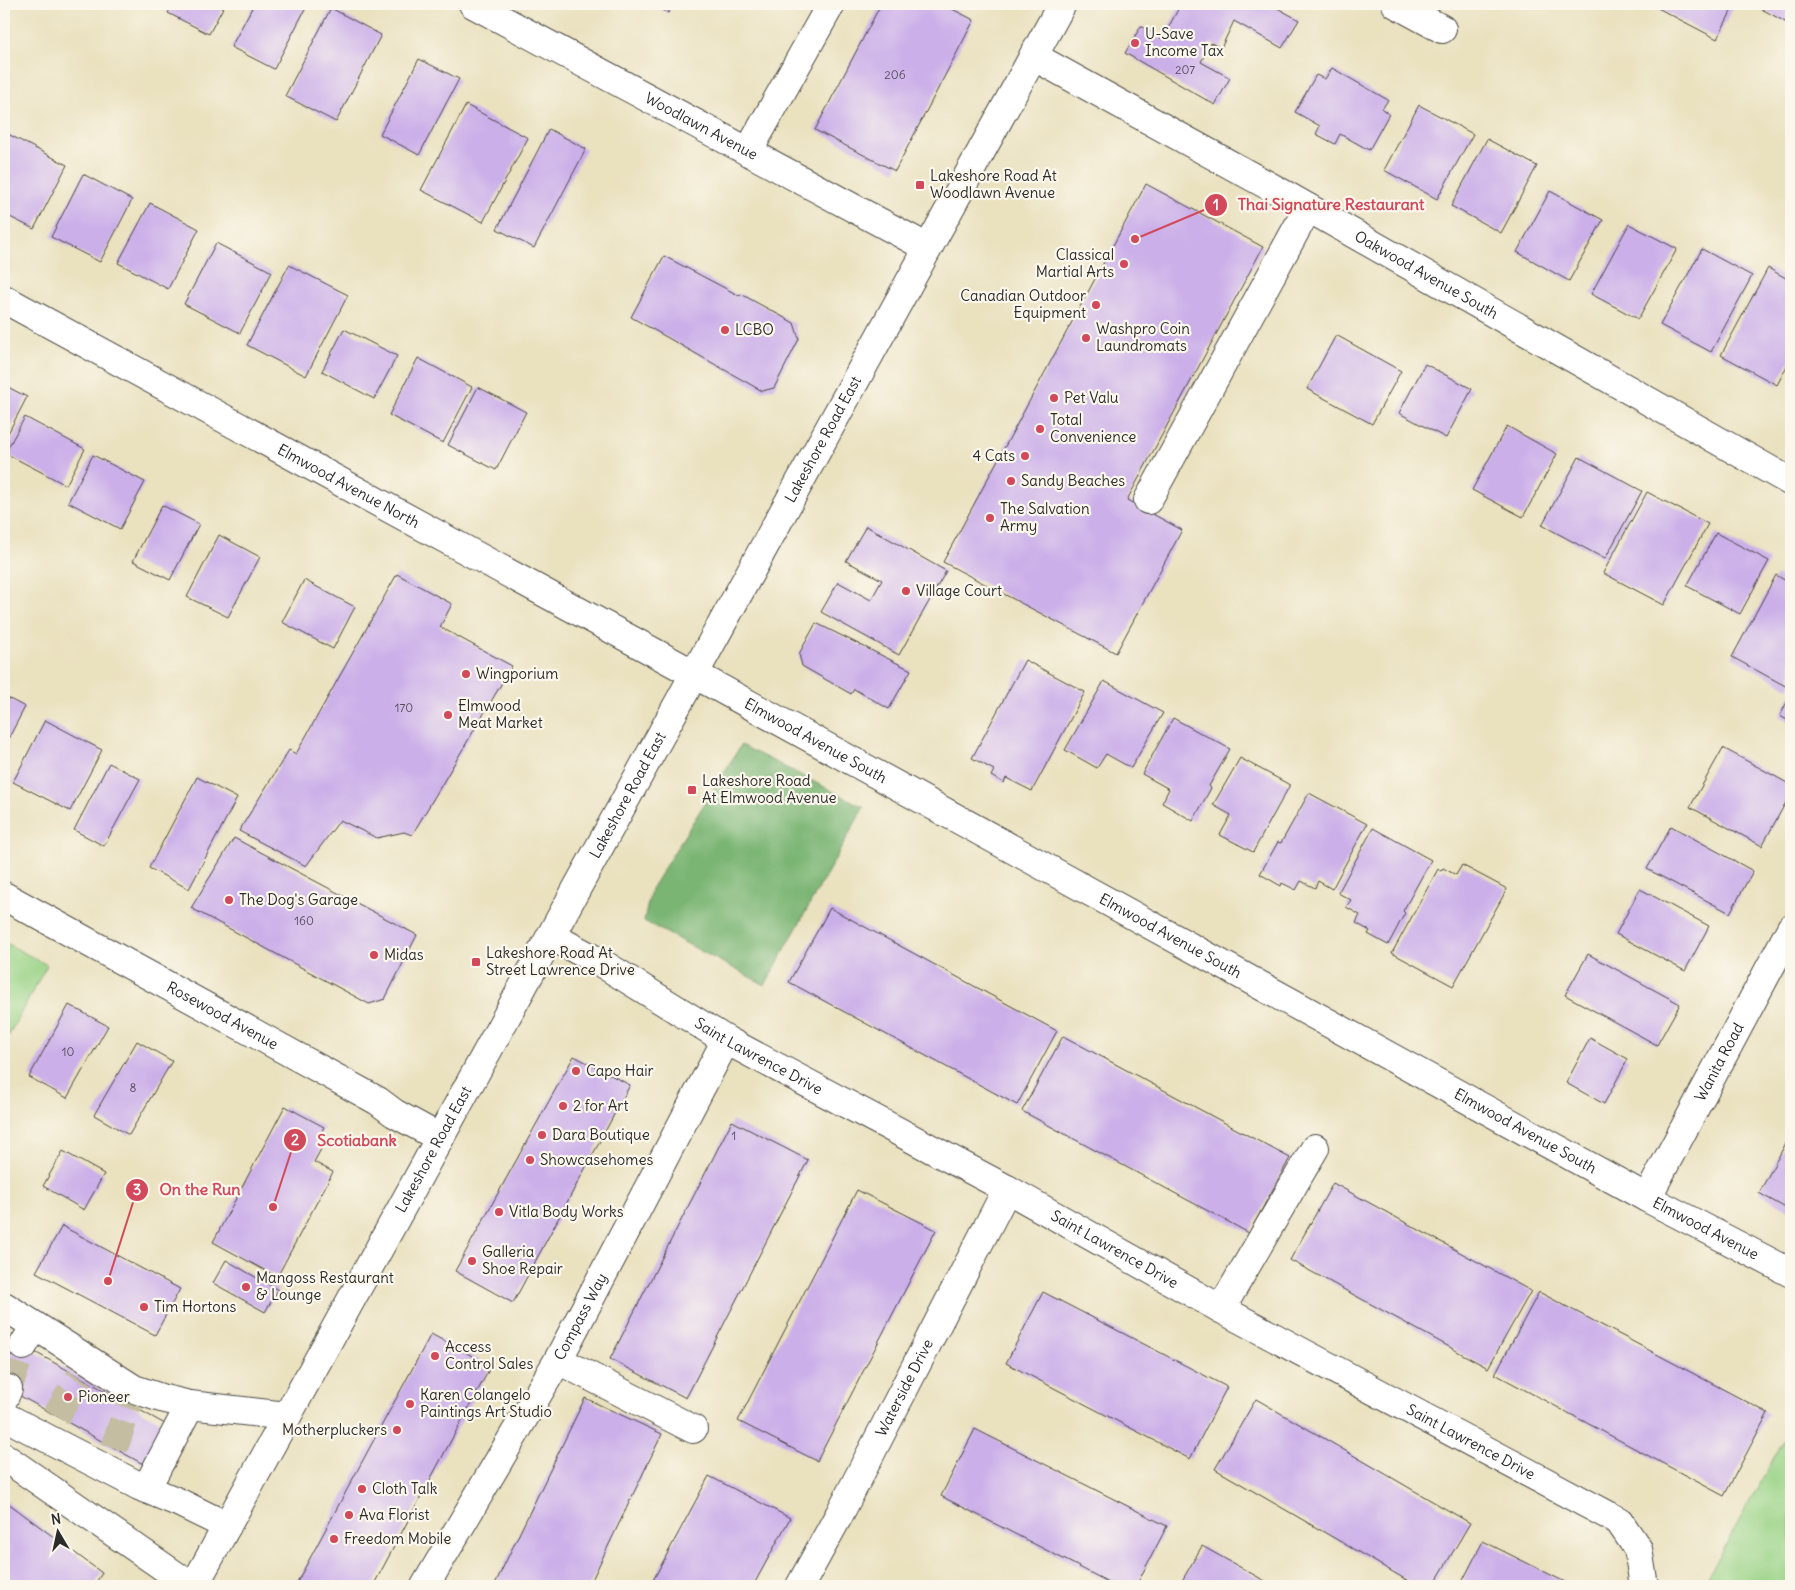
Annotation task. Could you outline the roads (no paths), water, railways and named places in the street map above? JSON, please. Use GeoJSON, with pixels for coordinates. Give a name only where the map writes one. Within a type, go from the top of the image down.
{"type":"FeatureCollection","features":[{"type":"Feature","properties":{"kind":"street","name":"Woodlawn Avenue"},"geometry":{"type":"LineString","coordinates":[[473,4],[928,248]]}},
{"type":"Feature","properties":{"kind":"street"},"geometry":{"type":"LineString","coordinates":[[748,152],[831,4]]}},
{"type":"Feature","properties":{"kind":"street","name":"Lakeshore Road East"},"geometry":{"type":"LineString","coordinates":[[192,1586],[227,1526],[1062,4]]}},
{"type":"Feature","properties":{"kind":"street"},"geometry":{"type":"LineString","coordinates":[[1396,4],[1442,29]]}},
{"type":"Feature","properties":{"kind":"street","name":"Oakwood Avenue South"},"geometry":{"type":"LineString","coordinates":[[1033,56],[1308,208],[1791,482]]}},
{"type":"Feature","properties":{"kind":"street"},"geometry":{"type":"LineString","coordinates":[[1148,500],[1308,208]]}},
{"type":"Feature","properties":{"kind":"street","name":"Elmwood Avenue North"},"geometry":{"type":"LineString","coordinates":[[4,299],[694,674]]}},
{"type":"Feature","properties":{"kind":"street","name":"Elmwood Avenue South"},"geometry":{"type":"LineString","coordinates":[[694,674],[1647,1198]]}},
{"type":"Feature","properties":{"kind":"street","name":"Rosewood Avenue"},"geometry":{"type":"LineString","coordinates":[[4,896],[378,1101],[394,1113],[440,1138]]}},
{"type":"Feature","properties":{"kind":"street","name":"Wanita Road"},"geometry":{"type":"LineString","coordinates":[[1647,1198],[1791,928]]}},
{"type":"Feature","properties":{"kind":"street","name":"Saint Lawrence Drive"},"geometry":{"type":"LineString","coordinates":[[551,936],[603,964],[726,1040],[1007,1189],[1221,1309],[1619,1521],[1638,1550],[1644,1586]]}},
{"type":"Feature","properties":{"kind":"street","name":"Compass Way"},"geometry":{"type":"LineString","coordinates":[[424,1586],[558,1360],[726,1040]]}},
{"type":"Feature","properties":{"kind":"street"},"geometry":{"type":"LineString","coordinates":[[1221,1309],[1315,1148]]}},
{"type":"Feature","properties":{"kind":"street","name":"Waterside Drive"},"geometry":{"type":"LineString","coordinates":[[800,1586],[840,1515],[1007,1189]]}},
{"type":"Feature","properties":{"kind":"street","name":"Elmwood Avenue"},"geometry":{"type":"LineString","coordinates":[[1647,1198],[1791,1273]]}},
{"type":"Feature","properties":{"kind":"street"},"geometry":{"type":"LineString","coordinates":[[4,1306],[29,1336],[132,1397],[161,1398],[190,1405],[287,1416]]}},
{"type":"Feature","properties":{"kind":"street"},"geometry":{"type":"LineString","coordinates":[[558,1360],[693,1428]]}},
{"type":"Feature","properties":{"kind":"street"},"geometry":{"type":"LineString","coordinates":[[146,1488],[190,1405]]}},
{"type":"Feature","properties":{"kind":"street"},"geometry":{"type":"LineString","coordinates":[[4,1416],[51,1427],[110,1458],[146,1488],[227,1526]]}},
{"type":"Feature","properties":{"kind":"street"},"geometry":{"type":"LineString","coordinates":[[4,1457],[192,1586]]}},
{"type":"Feature","properties":{"kind":"tunnel"},"geometry":{"type":"LineString","coordinates":[[8,1389],[23,1346]]}},
{"type":"Feature","properties":{"kind":"tunnel"},"geometry":{"type":"LineString","coordinates":[[56,1416],[80,1377]]}},
{"type":"Feature","properties":{"kind":"tunnel"},"geometry":{"type":"LineString","coordinates":[[114,1448],[129,1404]]}},
{"type":"Feature","properties":{"kind":"place","name":"U-Save Income Tax"},"geometry":{"type":"Point","coordinates":[1135,43]}},
{"type":"Feature","properties":{"kind":"place","name":"Lakeshore Road At Woodlawn Avenue"},"geometry":{"type":"Point","coordinates":[920,185]}},
{"type":"Feature","properties":{"kind":"place","name":"Thai Signature Restaurant"},"geometry":{"type":"Point","coordinates":[1135,239]}},
{"type":"Feature","properties":{"kind":"place","name":"Classical Martial Arts"},"geometry":{"type":"Point","coordinates":[1124,264]}},
{"type":"Feature","properties":{"kind":"place","name":"Canadian Outdoor Equipment"},"geometry":{"type":"Point","coordinates":[1096,305]}},
{"type":"Feature","properties":{"kind":"place","name":"LCBO"},"geometry":{"type":"Point","coordinates":[725,330]}},
{"type":"Feature","properties":{"kind":"place","name":"Washpro Coin Laundromats"},"geometry":{"type":"Point","coordinates":[1086,338]}},
{"type":"Feature","properties":{"kind":"place","name":"Pet Valu"},"geometry":{"type":"Point","coordinates":[1054,398]}},
{"type":"Feature","properties":{"kind":"place","name":"Total Convenience"},"geometry":{"type":"Point","coordinates":[1040,429]}},
{"type":"Feature","properties":{"kind":"place","name":"4 Cats"},"geometry":{"type":"Point","coordinates":[1025,456]}},
{"type":"Feature","properties":{"kind":"place","name":"Sandy Beaches"},"geometry":{"type":"Point","coordinates":[1011,481]}},
{"type":"Feature","properties":{"kind":"place","name":"The Salvation Army"},"geometry":{"type":"Point","coordinates":[990,518]}},
{"type":"Feature","properties":{"kind":"place","name":"Village Court"},"geometry":{"type":"Point","coordinates":[906,591]}},
{"type":"Feature","properties":{"kind":"place","name":"Wingporium"},"geometry":{"type":"Point","coordinates":[466,674]}},
{"type":"Feature","properties":{"kind":"place","name":"Elmwood Meat Market"},"geometry":{"type":"Point","coordinates":[448,715]}},
{"type":"Feature","properties":{"kind":"place","name":"Lakeshore Road At Elmwood Avenue"},"geometry":{"type":"Point","coordinates":[692,790]}},
{"type":"Feature","properties":{"kind":"place","name":"The Dog's Garage"},"geometry":{"type":"Point","coordinates":[229,900]}},
{"type":"Feature","properties":{"kind":"place","name":"Midas"},"geometry":{"type":"Point","coordinates":[374,955]}},
{"type":"Feature","properties":{"kind":"place","name":"Lakeshore Road At Street Lawrence Drive"},"geometry":{"type":"Point","coordinates":[476,962]}},
{"type":"Feature","properties":{"kind":"place","name":"Capo Hair"},"geometry":{"type":"Point","coordinates":[576,1071]}},
{"type":"Feature","properties":{"kind":"place","name":"2 for Art"},"geometry":{"type":"Point","coordinates":[563,1106]}},
{"type":"Feature","properties":{"kind":"place","name":"Dara Boutique"},"geometry":{"type":"Point","coordinates":[542,1135]}},
{"type":"Feature","properties":{"kind":"place","name":"Showcasehomes"},"geometry":{"type":"Point","coordinates":[530,1160]}},
{"type":"Feature","properties":{"kind":"place","name":"Scotiabank"},"geometry":{"type":"Point","coordinates":[273,1207]}},
{"type":"Feature","properties":{"kind":"place","name":"Vitla Body Works"},"geometry":{"type":"Point","coordinates":[499,1212]}},
{"type":"Feature","properties":{"kind":"place","name":"Galleria Shoe Repair"},"geometry":{"type":"Point","coordinates":[472,1261]}},
{"type":"Feature","properties":{"kind":"place","name":"On the Run"},"geometry":{"type":"Point","coordinates":[108,1281]}},
{"type":"Feature","properties":{"kind":"place","name":"Mangoss Restaurant & Lounge"},"geometry":{"type":"Point","coordinates":[246,1287]}},
{"type":"Feature","properties":{"kind":"place","name":"Tim Hortons"},"geometry":{"type":"Point","coordinates":[144,1307]}},
{"type":"Feature","properties":{"kind":"place","name":"Access Control Sales"},"geometry":{"type":"Point","coordinates":[435,1356]}},
{"type":"Feature","properties":{"kind":"place","name":"Pioneer"},"geometry":{"type":"Point","coordinates":[68,1397]}},
{"type":"Feature","properties":{"kind":"place","name":"Karen Colangelo Paintings Art Studio"},"geometry":{"type":"Point","coordinates":[410,1404]}},
{"type":"Feature","properties":{"kind":"place","name":"Motherpluckers"},"geometry":{"type":"Point","coordinates":[397,1430]}},
{"type":"Feature","properties":{"kind":"place","name":"Cloth Talk"},"geometry":{"type":"Point","coordinates":[362,1489]}},
{"type":"Feature","properties":{"kind":"place","name":"Ava Florist"},"geometry":{"type":"Point","coordinates":[349,1515]}},
{"type":"Feature","properties":{"kind":"place","name":"Freedom Mobile"},"geometry":{"type":"Point","coordinates":[334,1539]}}]}
